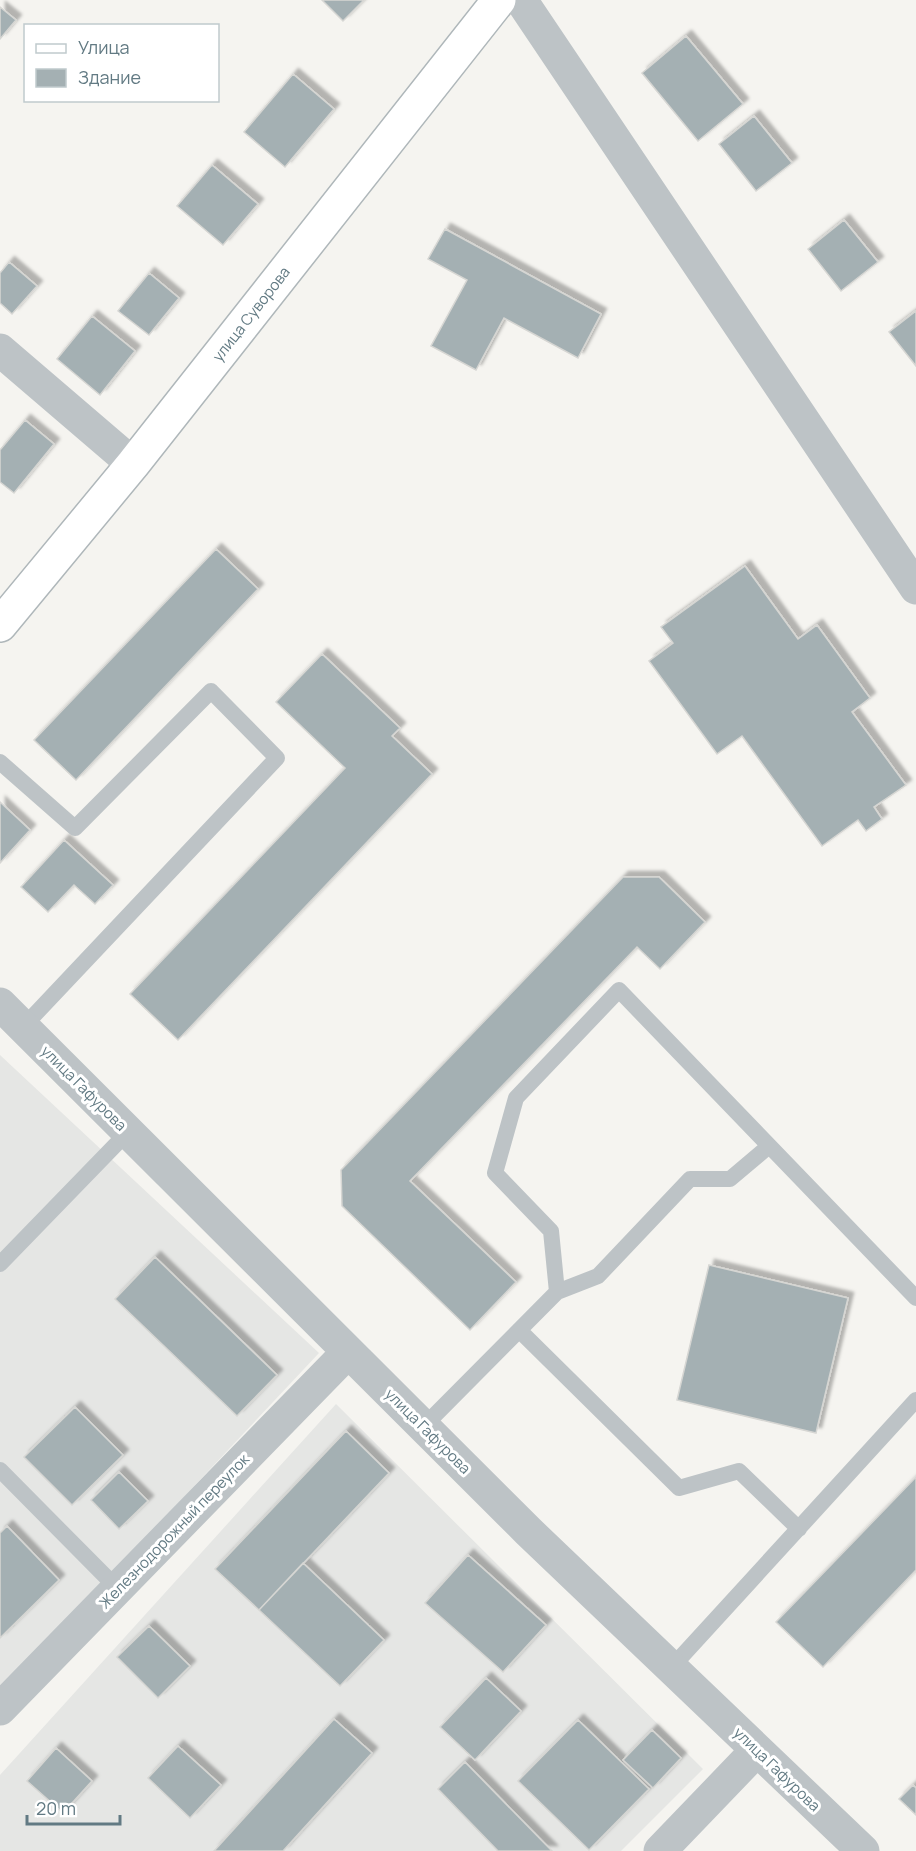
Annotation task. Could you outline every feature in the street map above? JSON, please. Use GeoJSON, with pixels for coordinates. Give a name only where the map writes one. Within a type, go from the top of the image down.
{"type":"FeatureCollection","features":[{"type":"Feature","properties":{"kind":"street","name":"улица Суворова"},"geometry":{"type":"LineString","coordinates":[[0,625],[133,464],[499,0]]}},
{"type":"Feature","properties":{"kind":"street"},"geometry":{"type":"LineString","coordinates":[[521,0],[916,588]]}},
{"type":"Feature","properties":{"kind":"street"},"geometry":{"type":"LineString","coordinates":[[0,350],[133,464]]}},
{"type":"Feature","properties":{"kind":"street","name":"улица Гафурова"},"geometry":{"type":"LineString","coordinates":[[8,1017],[128,1132],[528,1531],[863,1851]]}},
{"type":"Feature","properties":{"kind":"street","name":"Железнодорожный переулок"},"geometry":{"type":"LineString","coordinates":[[0,1710],[348,1352]]}},
{"type":"Feature","properties":{"kind":"street"},"geometry":{"type":"LineString","coordinates":[[660,1851],[757,1750]]}},
{"type":"Feature","properties":{"kind":"lane"},"geometry":{"type":"LineString","coordinates":[[0,762],[75,828],[211,691],[276,758],[8,1017]]}},
{"type":"Feature","properties":{"kind":"lane"},"geometry":{"type":"LineString","coordinates":[[557,1292],[551,1231],[495,1173],[516,1098],[619,990],[916,1298]]}},
{"type":"Feature","properties":{"kind":"lane"},"geometry":{"type":"LineString","coordinates":[[0,1264],[128,1132]]}},
{"type":"Feature","properties":{"kind":"lane"},"geometry":{"type":"LineString","coordinates":[[423,1427],[557,1292],[598,1276],[690,1179],[730,1179],[769,1146]]}},
{"type":"Feature","properties":{"kind":"lane"},"geometry":{"type":"LineString","coordinates":[[519,1330],[679,1488],[739,1471],[799,1529]]}},
{"type":"Feature","properties":{"kind":"lane"},"geometry":{"type":"LineString","coordinates":[[671,1668],[916,1400]]}},
{"type":"Feature","properties":{"kind":"lane"},"geometry":{"type":"LineString","coordinates":[[0,1470],[118,1589]]}},
{"type":"Feature","properties":{"kind":"shaded area"},"geometry":{"type":"Polygon","coordinates":[[[0,1055],[319,1353],[0,1693],[0,1055]]]}},
{"type":"Feature","properties":{"kind":"shaded area"},"geometry":{"type":"Polygon","coordinates":[[[336,1404],[703,1769],[621,1851],[0,1851],[0,1775],[336,1404]]]}},
{"type":"Feature","properties":{"kind":"building"},"geometry":{"type":"Polygon","coordinates":[[[322,0],[364,0],[343,21],[322,0]]]}},
{"type":"Feature","properties":{"kind":"building"},"geometry":{"type":"Polygon","coordinates":[[[0,7],[16,20],[0,39],[0,7]]]}},
{"type":"Feature","properties":{"kind":"building"},"geometry":{"type":"Polygon","coordinates":[[[686,36],[743,104],[698,141],[642,73],[686,36]]]}},
{"type":"Feature","properties":{"kind":"building"},"geometry":{"type":"Polygon","coordinates":[[[293,74],[334,109],[285,167],[244,132],[293,74]]]}},
{"type":"Feature","properties":{"kind":"building"},"geometry":{"type":"Polygon","coordinates":[[[754,116],[792,163],[756,191],[719,144],[754,116]]]}},
{"type":"Feature","properties":{"kind":"building"},"geometry":{"type":"Polygon","coordinates":[[[212,165],[258,204],[223,245],[177,206],[212,165]]]}},
{"type":"Feature","properties":{"kind":"building"},"geometry":{"type":"Polygon","coordinates":[[[844,220],[878,262],[841,291],[808,249],[844,220]]]}},
{"type":"Feature","properties":{"kind":"building"},"geometry":{"type":"Polygon","coordinates":[[[445,229],[601,314],[578,358],[504,318],[476,370],[431,346],[467,280],[428,259],[445,229]]]}},
{"type":"Feature","properties":{"kind":"building"},"geometry":{"type":"Polygon","coordinates":[[[9,262],[37,286],[12,314],[0,303],[0,273],[9,262]]]}},
{"type":"Feature","properties":{"kind":"building"},"geometry":{"type":"Polygon","coordinates":[[[149,273],[179,298],[149,335],[118,311],[149,273]]]}},
{"type":"Feature","properties":{"kind":"building"},"geometry":{"type":"Polygon","coordinates":[[[916,311],[916,366],[889,332],[916,311]]]}},
{"type":"Feature","properties":{"kind":"building"},"geometry":{"type":"Polygon","coordinates":[[[92,316],[135,351],[100,395],[57,359],[92,316]]]}},
{"type":"Feature","properties":{"kind":"building"},"geometry":{"type":"Polygon","coordinates":[[[25,420],[54,444],[14,493],[0,482],[0,450],[25,420]]]}},
{"type":"Feature","properties":{"kind":"building"},"geometry":{"type":"Polygon","coordinates":[[[216,549],[258,589],[76,780],[34,740],[216,549]]]}},
{"type":"Feature","properties":{"kind":"building"},"geometry":{"type":"Polygon","coordinates":[[[745,566],[798,639],[817,625],[870,698],[852,712],[906,785],[874,807],[882,819],[866,831],[858,820],[822,846],[742,736],[717,754],[649,661],[673,643],[661,627],[745,566]]]}},
{"type":"Feature","properties":{"kind":"building"},"geometry":{"type":"Polygon","coordinates":[[[322,654],[400,728],[392,736],[432,774],[178,1040],[130,994],[345,768],[276,702],[322,654]]]}},
{"type":"Feature","properties":{"kind":"building"},"geometry":{"type":"Polygon","coordinates":[[[0,802],[30,830],[0,863],[0,802]]]}},
{"type":"Feature","properties":{"kind":"building"},"geometry":{"type":"Polygon","coordinates":[[[64,840],[113,885],[95,904],[74,885],[48,912],[21,887],[64,840]]]}},
{"type":"Feature","properties":{"kind":"building"},"geometry":{"type":"Polygon","coordinates":[[[623,877],[659,877],[705,922],[660,969],[637,947],[410,1181],[516,1282],[470,1330],[342,1206],[341,1170],[623,877]]]}},
{"type":"Feature","properties":{"kind":"building"},"geometry":{"type":"Polygon","coordinates":[[[155,1257],[277,1375],[237,1416],[115,1299],[155,1257]]]}},
{"type":"Feature","properties":{"kind":"building"},"geometry":{"type":"Polygon","coordinates":[[[709,1265],[848,1298],[816,1433],[677,1400],[709,1265]]]}},
{"type":"Feature","properties":{"kind":"building"},"geometry":{"type":"Polygon","coordinates":[[[75,1407],[123,1455],[72,1505],[24,1457],[75,1407]]]}},
{"type":"Feature","properties":{"kind":"building"},"geometry":{"type":"Polygon","coordinates":[[[346,1431],[389,1473],[259,1610],[215,1569],[346,1431]]]}},
{"type":"Feature","properties":{"kind":"building"},"geometry":{"type":"Polygon","coordinates":[[[119,1472],[148,1501],[119,1529],[91,1500],[119,1472]]]}},
{"type":"Feature","properties":{"kind":"building"},"geometry":{"type":"Polygon","coordinates":[[[916,1477],[916,1570],[823,1667],[776,1622],[916,1477]]]}},
{"type":"Feature","properties":{"kind":"building"},"geometry":{"type":"Polygon","coordinates":[[[7,1526],[59,1580],[0,1638],[0,1533],[7,1526]]]}},
{"type":"Feature","properties":{"kind":"building"},"geometry":{"type":"Polygon","coordinates":[[[468,1555],[546,1625],[503,1672],[425,1603],[468,1555]]]}},
{"type":"Feature","properties":{"kind":"building"},"geometry":{"type":"Polygon","coordinates":[[[303,1563],[384,1640],[340,1686],[259,1610],[303,1563]]]}},
{"type":"Feature","properties":{"kind":"building"},"geometry":{"type":"Polygon","coordinates":[[[149,1626],[190,1666],[158,1698],[117,1657],[149,1626]]]}},
{"type":"Feature","properties":{"kind":"building"},"geometry":{"type":"Polygon","coordinates":[[[486,1678],[521,1711],[475,1760],[440,1727],[486,1678]]]}},
{"type":"Feature","properties":{"kind":"building"},"geometry":{"type":"Polygon","coordinates":[[[334,1719],[372,1753],[283,1851],[214,1851],[334,1719]]]}},
{"type":"Feature","properties":{"kind":"building"},"geometry":{"type":"Polygon","coordinates":[[[578,1720],[649,1789],[589,1850],[518,1781],[578,1720]]]}},
{"type":"Feature","properties":{"kind":"building"},"geometry":{"type":"Polygon","coordinates":[[[652,1730],[681,1758],[653,1788],[623,1760],[652,1730]]]}},
{"type":"Feature","properties":{"kind":"building"},"geometry":{"type":"Polygon","coordinates":[[[178,1746],[221,1785],[190,1818],[148,1778],[178,1746]]]}},
{"type":"Feature","properties":{"kind":"building"},"geometry":{"type":"Polygon","coordinates":[[[56,1748],[92,1781],[63,1813],[27,1781],[56,1748]]]}},
{"type":"Feature","properties":{"kind":"building"},"geometry":{"type":"Polygon","coordinates":[[[465,1762],[552,1851],[498,1851],[438,1789],[465,1762]]]}},
{"type":"Feature","properties":{"kind":"building"},"geometry":{"type":"Polygon","coordinates":[[[913,1785],[916,1788],[916,1815],[899,1799],[913,1785]]]}}]}
